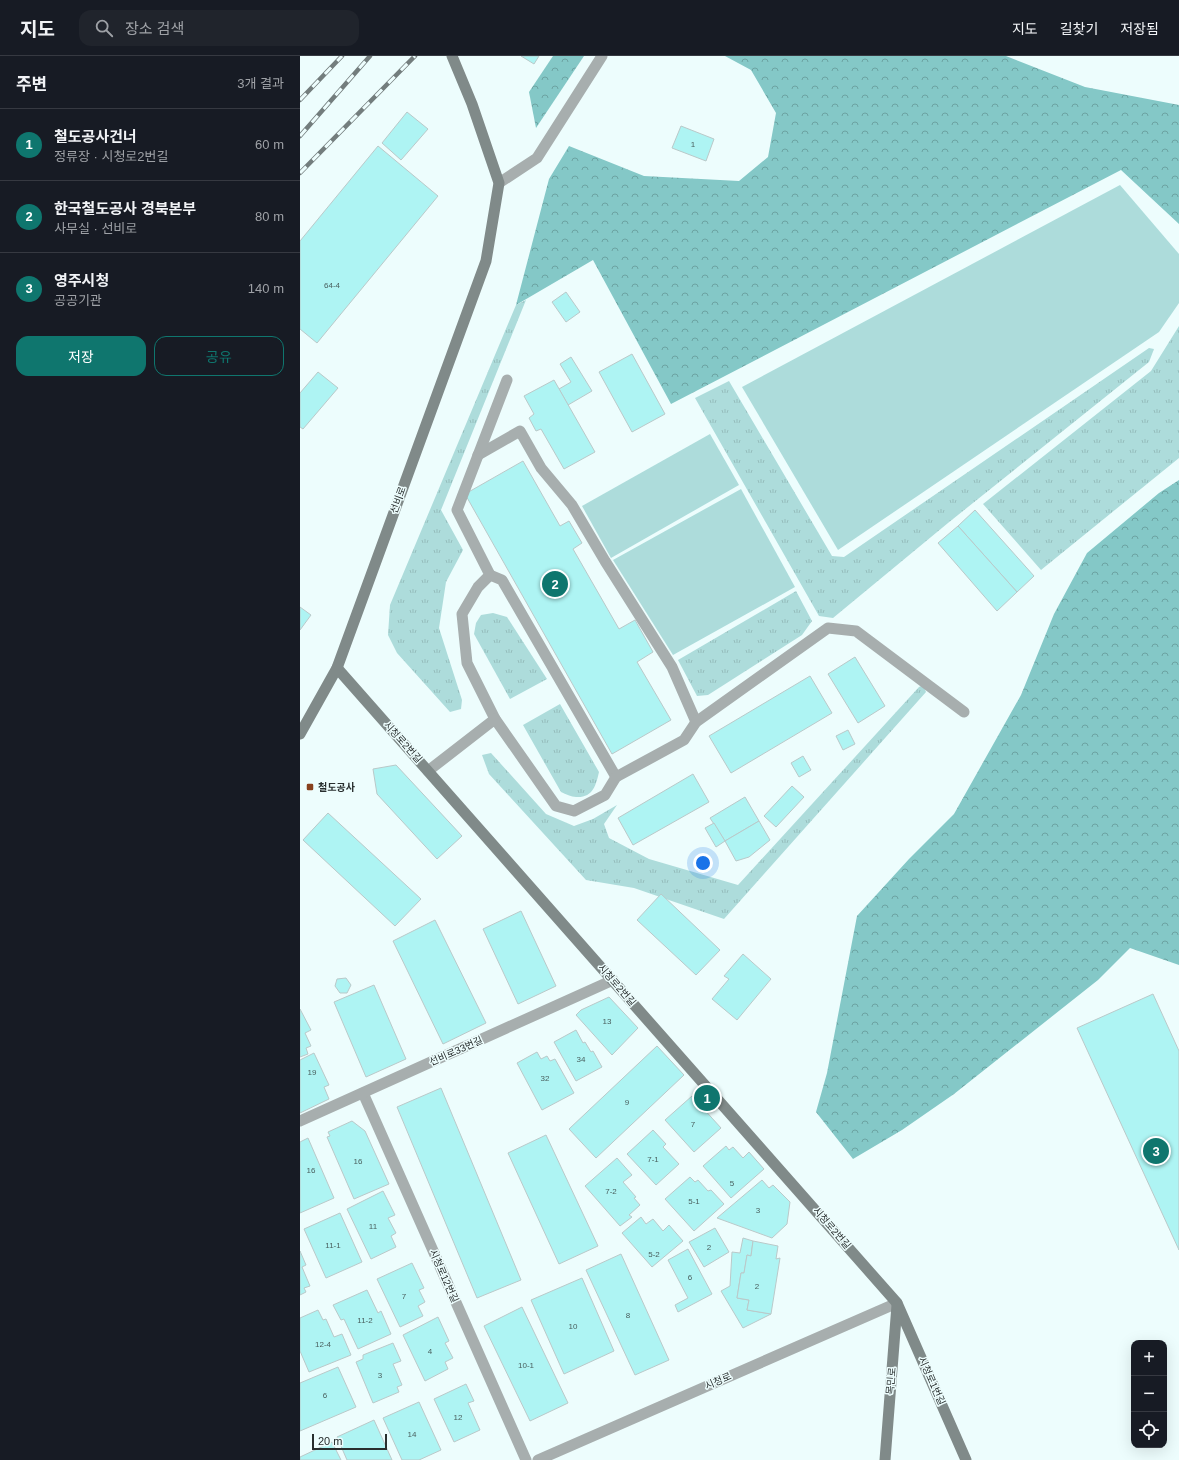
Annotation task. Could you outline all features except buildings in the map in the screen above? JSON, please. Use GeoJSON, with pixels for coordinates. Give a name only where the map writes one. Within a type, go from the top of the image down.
{"type":"FeatureCollection","features":[{"type":"Feature","properties":{"kind":"main road"},"geometry":{"type":"LineString","coordinates":[[452,56],[472,104],[499,183]]}},
{"type":"Feature","properties":{"kind":"main road","name":"선비로"},"geometry":{"type":"LineString","coordinates":[[300,734],[337,668],[486,261],[499,183]]}},
{"type":"Feature","properties":{"kind":"main road","name":"시청로2번길"},"geometry":{"type":"LineString","coordinates":[[337,668],[897,1303]]}},
{"type":"Feature","properties":{"kind":"main road","name":"목민로"},"geometry":{"type":"LineString","coordinates":[[884,1460],[897,1303]]}},
{"type":"Feature","properties":{"kind":"main road","name":"시청로1번길"},"geometry":{"type":"LineString","coordinates":[[897,1303],[966,1460]]}},
{"type":"Feature","properties":{"kind":"street"},"geometry":{"type":"LineString","coordinates":[[499,183],[537,158],[602,56]]}},
{"type":"Feature","properties":{"kind":"street"},"geometry":{"type":"LineString","coordinates":[[507,380],[457,510],[490,575],[502,580],[616,777]]}},
{"type":"Feature","properties":{"kind":"street"},"geometry":{"type":"LineString","coordinates":[[478,455],[520,431],[541,468],[572,505],[605,561],[672,667],[696,722]]}},
{"type":"Feature","properties":{"kind":"street"},"geometry":{"type":"LineString","coordinates":[[490,575],[478,587],[462,614],[467,663],[495,720],[556,806],[574,811],[605,795],[616,777],[684,740],[696,722],[828,628],[856,631],[964,712]]}},
{"type":"Feature","properties":{"kind":"street"},"geometry":{"type":"LineString","coordinates":[[428,771],[495,720]]}},
{"type":"Feature","properties":{"kind":"street","name":"선비로33번길"},"geometry":{"type":"LineString","coordinates":[[300,1121],[612,980]]}},
{"type":"Feature","properties":{"kind":"street","name":"시청로12번길"},"geometry":{"type":"LineString","coordinates":[[363,1093],[526,1460]]}},
{"type":"Feature","properties":{"kind":"street","name":"시청로"},"geometry":{"type":"LineString","coordinates":[[538,1460],[897,1303]]}},
{"type":"Feature","properties":{"kind":"green space"},"geometry":{"type":"Polygon","coordinates":[[[553,56],[584,56],[536,128],[529,92],[553,56]]]}},
{"type":"Feature","properties":{"kind":"green space"},"geometry":{"type":"Polygon","coordinates":[[[725,56],[1006,56],[1085,87],[1179,105],[1179,224],[1121,170],[671,404],[593,260],[516,305],[549,179],[569,146],[644,176],[739,181],[768,157],[776,113],[751,70],[725,56]]]}},
{"type":"Feature","properties":{"kind":"green space"},"geometry":{"type":"Polygon","coordinates":[[[1120,185],[1179,254],[1179,303],[1159,332],[838,550],[742,387],[1120,185]]]}},
{"type":"Feature","properties":{"kind":"green space"},"geometry":{"type":"Polygon","coordinates":[[[526,300],[441,510],[463,550],[446,582],[439,628],[462,700],[461,709],[450,712],[397,653],[388,635],[390,605],[516,305],[526,300]]]}},
{"type":"Feature","properties":{"kind":"green space"},"geometry":{"type":"Polygon","coordinates":[[[1179,326],[1179,458],[1041,570],[983,504],[1151,371],[1179,326]]]}},
{"type":"Feature","properties":{"kind":"green space"},"geometry":{"type":"Polygon","coordinates":[[[1149,348],[1154,349],[1149,362],[948,523],[833,618],[819,616],[695,398],[729,381],[832,556],[844,557],[1149,348]]]}},
{"type":"Feature","properties":{"kind":"green space"},"geometry":{"type":"Polygon","coordinates":[[[710,434],[739,485],[611,558],[582,506],[710,434]]]}},
{"type":"Feature","properties":{"kind":"green space"},"geometry":{"type":"Polygon","coordinates":[[[1179,480],[1179,965],[1130,948],[1098,980],[954,1094],[902,1130],[853,1159],[816,1112],[827,1073],[857,916],[909,859],[954,814],[1021,695],[1054,614],[1087,553],[1159,493],[1179,480]]]}},
{"type":"Feature","properties":{"kind":"green space"},"geometry":{"type":"Polygon","coordinates":[[[741,489],[795,587],[673,655],[613,560],[741,489]]]}},
{"type":"Feature","properties":{"kind":"green space"},"geometry":{"type":"Polygon","coordinates":[[[796,591],[812,621],[802,635],[708,695],[697,696],[678,660],[796,591]]]}},
{"type":"Feature","properties":{"kind":"green space"},"geometry":{"type":"Polygon","coordinates":[[[493,613],[507,617],[547,679],[510,699],[474,634],[476,623],[481,615],[493,613]]]}},
{"type":"Feature","properties":{"kind":"green space"},"geometry":{"type":"Polygon","coordinates":[[[923,685],[926,692],[724,919],[634,888],[586,880],[489,774],[482,755],[491,753],[546,814],[574,826],[593,819],[617,805],[604,824],[609,838],[649,859],[738,885],[919,687],[923,685]]]}},
{"type":"Feature","properties":{"kind":"green space"},"geometry":{"type":"Polygon","coordinates":[[[560,704],[599,772],[597,782],[593,790],[582,797],[576,797],[561,792],[523,725],[560,704]]]}},
{"type":"Feature","properties":{"kind":"railway"},"geometry":{"type":"LineString","coordinates":[[300,100],[342,56]]}},
{"type":"Feature","properties":{"kind":"railway"},"geometry":{"type":"LineString","coordinates":[[300,136],[370,56]]}},
{"type":"Feature","properties":{"kind":"railway"},"geometry":{"type":"LineString","coordinates":[[300,173],[415,56]]}},
{"type":"Feature","properties":{"kind":"place","name":"한국철도공사 경북본부"},"geometry":{"type":"Point","coordinates":[555,584]}},
{"type":"Feature","properties":{"kind":"place","name":"철도공사"},"geometry":{"type":"Point","coordinates":[310,787]}},
{"type":"Feature","properties":{"kind":"place","name":"철도공사건너"},"geometry":{"type":"Point","coordinates":[707,1098]}},
{"type":"Feature","properties":{"kind":"place","name":"영주시청"},"geometry":{"type":"Point","coordinates":[1156,1151]}}]}
